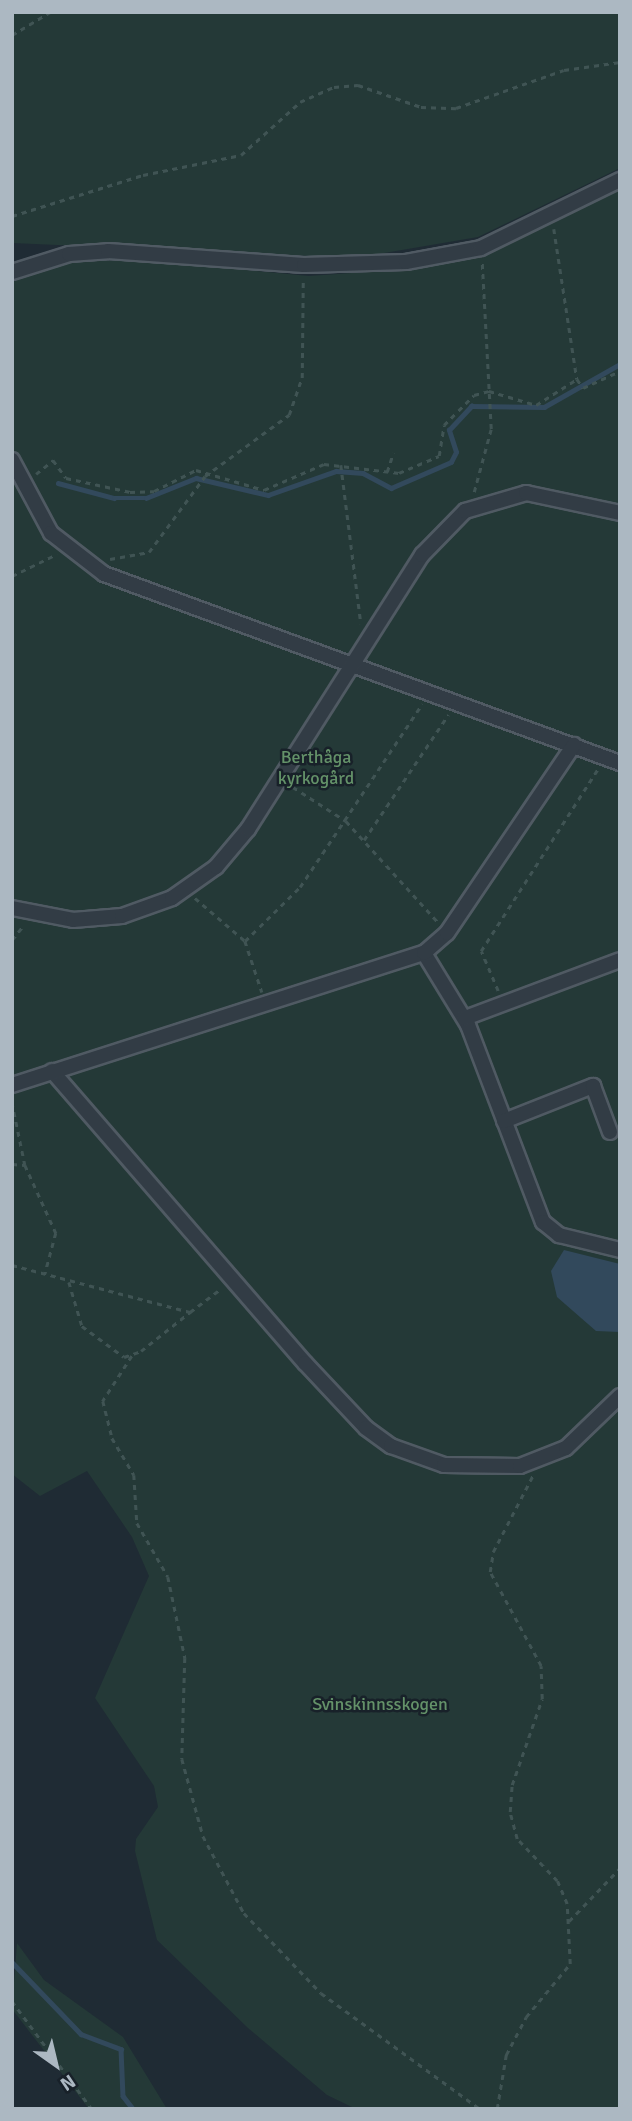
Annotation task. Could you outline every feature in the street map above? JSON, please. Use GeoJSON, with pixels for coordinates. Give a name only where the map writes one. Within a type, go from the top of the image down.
{"type":"FeatureCollection","features":[{"type":"Feature","properties":{"kind":"lane"},"geometry":{"type":"LineString","coordinates":[[12,272],[69,254],[108,251],[357,267],[481,248],[620,180]]}},
{"type":"Feature","properties":{"kind":"lane"},"geometry":{"type":"LineString","coordinates":[[12,460],[38,516],[65,548],[88,565],[620,763]]}},
{"type":"Feature","properties":{"kind":"lane"},"geometry":{"type":"LineString","coordinates":[[12,908],[93,920],[133,913],[186,890],[237,843],[428,547],[466,511],[526,493],[620,513]]}},
{"type":"Feature","properties":{"kind":"lane"},"geometry":{"type":"LineString","coordinates":[[12,1084],[265,1001],[424,953],[447,933],[574,746]]}},
{"type":"Feature","properties":{"kind":"lane"},"geometry":{"type":"LineString","coordinates":[[424,953],[465,1018],[545,1226],[620,1250]]}},
{"type":"Feature","properties":{"kind":"lane"},"geometry":{"type":"LineString","coordinates":[[465,1018],[620,960]]}},
{"type":"Feature","properties":{"kind":"lane"},"geometry":{"type":"LineString","coordinates":[[51,1071],[232,1281],[382,1440],[444,1465],[537,1462],[581,1437],[620,1396]]}},
{"type":"Feature","properties":{"kind":"lane"},"geometry":{"type":"LineString","coordinates":[[504,1121],[593,1086],[610,1132]]}},
{"type":"Feature","properties":{"kind":"path"},"geometry":{"type":"LineString","coordinates":[[12,35],[50,12]]}},
{"type":"Feature","properties":{"kind":"path"},"geometry":{"type":"LineString","coordinates":[[12,216],[131,178],[241,155],[300,102],[334,87],[358,85],[421,107],[456,108],[564,70],[620,62]]}},
{"type":"Feature","properties":{"kind":"path"},"geometry":{"type":"LineString","coordinates":[[552,214],[577,379],[583,387],[620,371]]}},
{"type":"Feature","properties":{"kind":"path"},"geometry":{"type":"LineString","coordinates":[[466,511],[487,450],[491,407],[481,248]]}},
{"type":"Feature","properties":{"kind":"path"},"geometry":{"type":"LineString","coordinates":[[88,565],[149,552],[206,475],[272,432],[299,396],[304,265]]}},
{"type":"Feature","properties":{"kind":"path"},"geometry":{"type":"LineString","coordinates":[[19,477],[53,460],[65,478],[130,492],[154,491],[196,470],[264,490],[324,464],[387,472],[436,460],[452,413],[489,391],[534,405],[577,379]]}},
{"type":"Feature","properties":{"kind":"path"},"geometry":{"type":"LineString","coordinates":[[387,472],[393,453]]}},
{"type":"Feature","properties":{"kind":"path"},"geometry":{"type":"LineString","coordinates":[[341,465],[364,645]]}},
{"type":"Feature","properties":{"kind":"path"},"geometry":{"type":"LineString","coordinates":[[12,576],[65,548]]}},
{"type":"Feature","properties":{"kind":"path"},"geometry":{"type":"LineString","coordinates":[[244,942],[300,887],[430,692]]}},
{"type":"Feature","properties":{"kind":"path"},"geometry":{"type":"LineString","coordinates":[[364,840],[457,702]]}},
{"type":"Feature","properties":{"kind":"path"},"geometry":{"type":"LineString","coordinates":[[504,1004],[481,951],[605,757]]}},
{"type":"Feature","properties":{"kind":"path"},"geometry":{"type":"LineString","coordinates":[[279,779],[346,821],[447,933]]}},
{"type":"Feature","properties":{"kind":"path"},"geometry":{"type":"LineString","coordinates":[[186,890],[244,942],[265,1001]]}},
{"type":"Feature","properties":{"kind":"path"},"geometry":{"type":"LineString","coordinates":[[12,1102],[25,1165],[56,1233],[45,1274]]}},
{"type":"Feature","properties":{"kind":"path"},"geometry":{"type":"LineString","coordinates":[[12,1164],[25,1165]]}},
{"type":"Feature","properties":{"kind":"path"},"geometry":{"type":"LineString","coordinates":[[12,1265],[190,1312]]}},
{"type":"Feature","properties":{"kind":"path"},"geometry":{"type":"LineString","coordinates":[[69,1280],[82,1326],[117,1354],[132,1356]]}},
{"type":"Feature","properties":{"kind":"path"},"geometry":{"type":"LineString","coordinates":[[232,1281],[132,1356],[103,1401],[112,1438],[134,1475],[137,1523],[168,1577],[185,1658],[182,1759],[203,1836],[244,1913],[321,1993],[480,2109]]}},
{"type":"Feature","properties":{"kind":"path"},"geometry":{"type":"LineString","coordinates":[[497,2109],[506,2055],[526,2017],[570,1964],[568,1922],[557,1881],[517,1839],[510,1812],[512,1785],[542,1699],[541,1666],[490,1572],[537,1462]]}},
{"type":"Feature","properties":{"kind":"path"},"geometry":{"type":"LineString","coordinates":[[568,1922],[620,1868]]}},
{"type":"Feature","properties":{"kind":"path"},"geometry":{"type":"LineString","coordinates":[[12,2001],[92,2109]]}},
{"type":"Feature","properties":{"kind":"green space"},"geometry":{"type":"Polygon","coordinates":[[[12,12],[620,12],[620,168],[478,237],[355,258],[12,243],[12,12]]]}},
{"type":"Feature","properties":{"kind":"green space","name":"Berthåga kyrkogård"},"geometry":{"type":"Polygon","coordinates":[[[620,186],[620,2109],[356,2109],[327,2095],[248,2028],[157,1940],[135,1851],[136,1839],[158,1807],[154,1786],[95,1698],[149,1576],[132,1537],[87,1471],[40,1496],[12,1474],[12,281],[76,261],[141,260],[309,276],[408,269],[483,256],[620,186]]]}},
{"type":"Feature","properties":{"kind":"green space"},"geometry":{"type":"Polygon","coordinates":[[[17,1943],[44,1980],[123,2037],[167,2109],[89,2109],[12,2009],[17,1943]]]}},
{"type":"Feature","properties":{"kind":"water"},"geometry":{"type":"Polygon","coordinates":[[[564,1250],[620,1264],[620,1332],[596,1331],[557,1297],[551,1271],[564,1250]]]}},
{"type":"Feature","properties":{"kind":"waterway"},"geometry":{"type":"LineString","coordinates":[[58,483],[114,498],[146,498],[196,478],[268,495],[336,471],[363,473],[391,488],[451,462],[456,452],[449,430],[471,406],[544,407],[620,364]]}},
{"type":"Feature","properties":{"kind":"waterway"},"geometry":{"type":"LineString","coordinates":[[12,1962],[81,2034],[121,2049],[123,2096],[133,2109]]}},
{"type":"Feature","properties":{"kind":"park label","name":"Svinskinnsskogen"},"geometry":{"type":"Point","coordinates":[380,1704]}}]}
